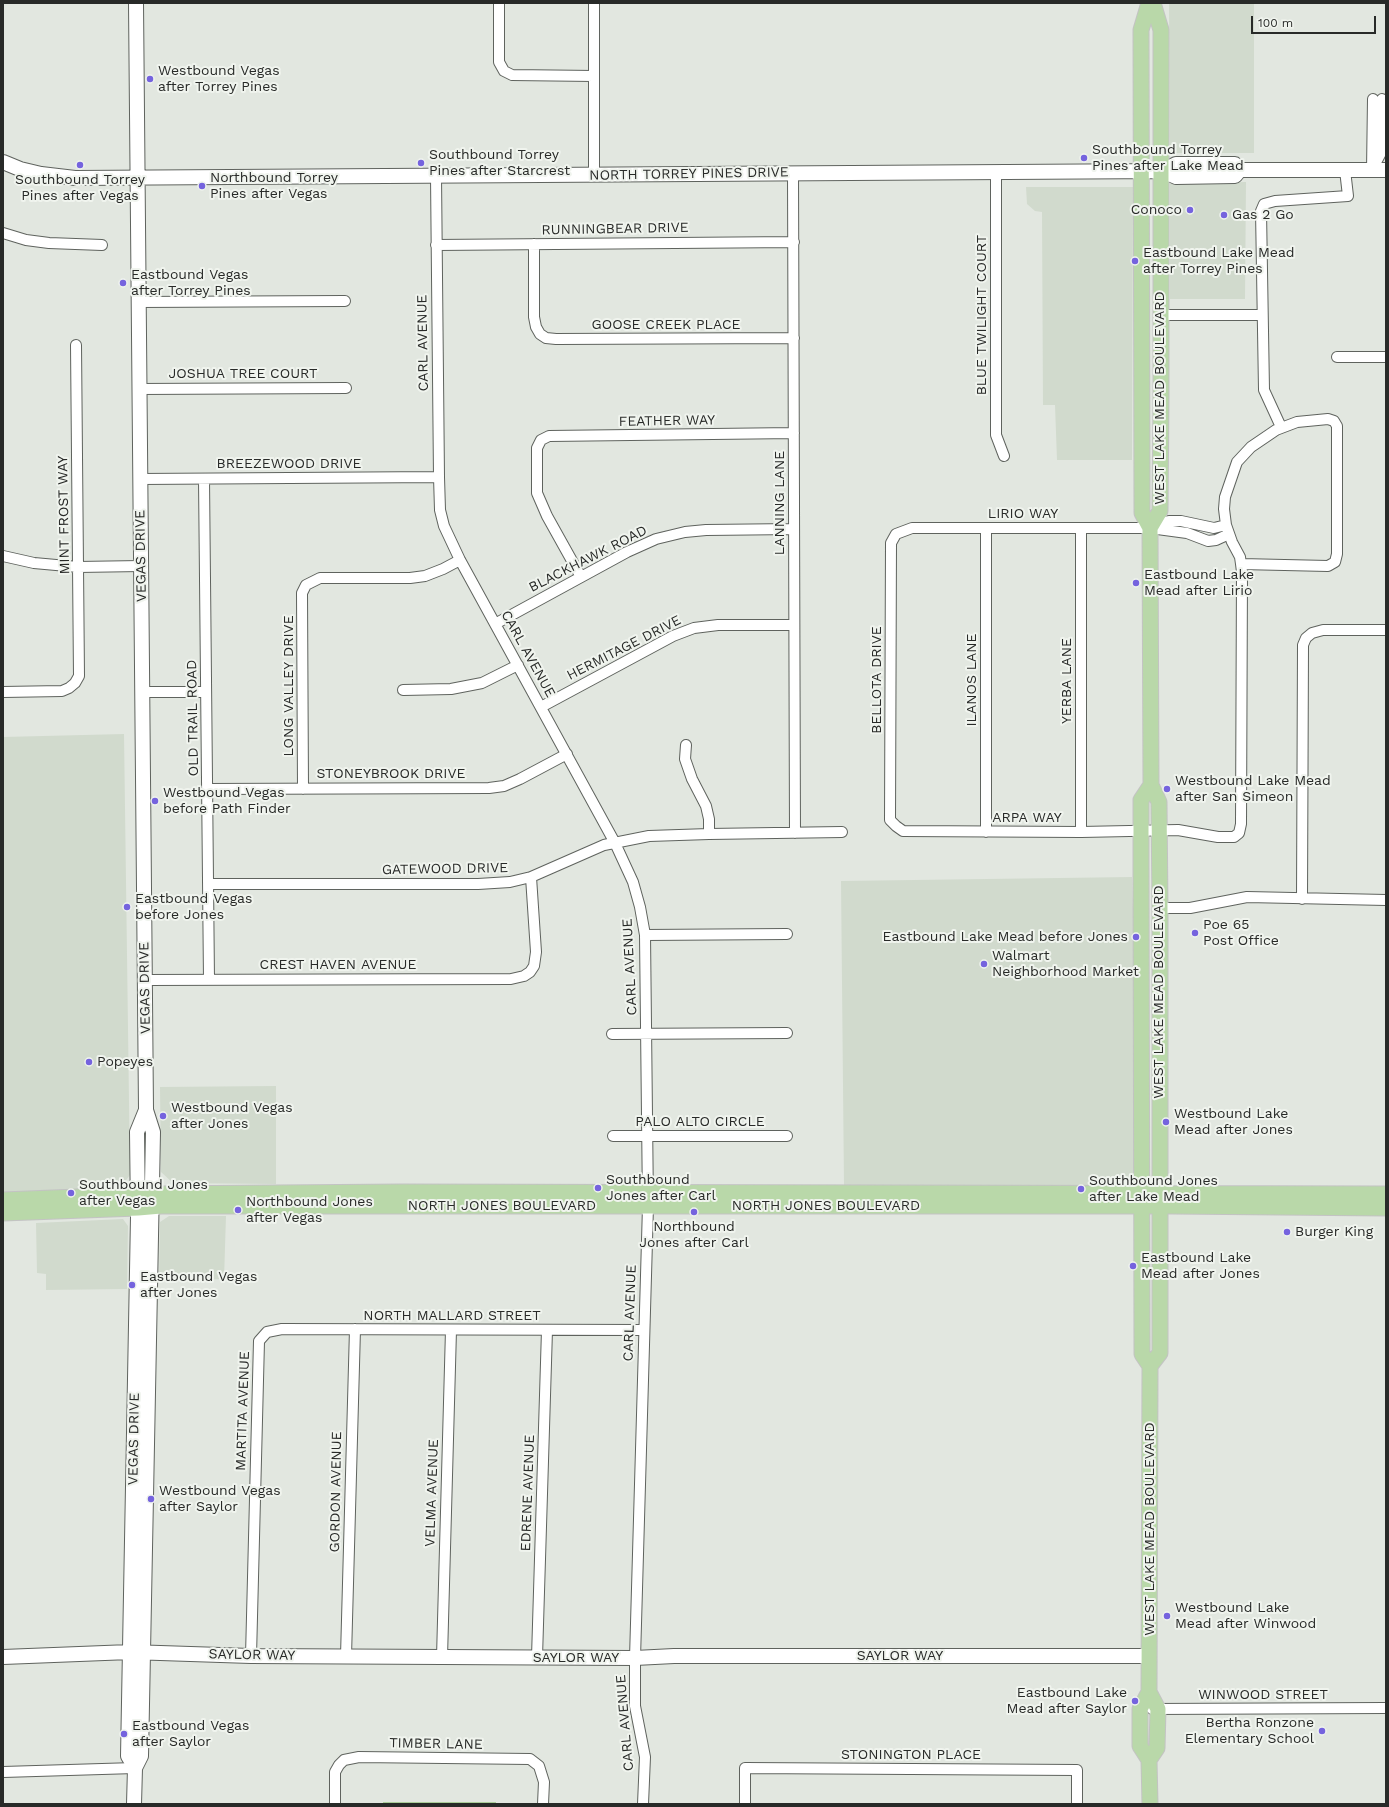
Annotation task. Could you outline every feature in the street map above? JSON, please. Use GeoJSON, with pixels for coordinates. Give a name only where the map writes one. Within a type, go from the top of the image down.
{"type":"FeatureCollection","features":[{"type":"Feature","properties":{"kind":"main road","name":"VEGAS DRIVE"},"geometry":{"type":"LineString","coordinates":[[134,1804],[135,1768],[128,1756],[137,1652],[145,1201],[153,1132],[146,1110],[136,3]]}},
{"type":"Feature","properties":{"kind":"main road","name":"WEST LAKE MEAD BOULEVARD"},"geometry":{"type":"LineString","coordinates":[[1149,3],[1141,30],[1142,514],[1150,528],[1150,785],[1159,802],[1160,908],[1160,1352],[1150,1366]]}},
{"type":"Feature","properties":{"kind":"main road","name":"WEST LAKE MEAD BOULEVARD"},"geometry":{"type":"LineString","coordinates":[[1150,528],[1160,511],[1161,398],[1161,30],[1153,3]]}},
{"type":"Feature","properties":{"kind":"main road","name":"NORTH TORREY PINES DRIVE"},"geometry":{"type":"LineString","coordinates":[[3,162],[20,169],[58,177],[1142,171],[1162,171],[1176,177],[1199,177],[1235,176],[1240,170],[1379,170]]}},
{"type":"Feature","properties":{"kind":"main road"},"geometry":{"type":"LineString","coordinates":[[1142,399],[1161,398]]}},
{"type":"Feature","properties":{"kind":"main road","name":"WEST LAKE MEAD BOULEVARD"},"geometry":{"type":"LineString","coordinates":[[1149,1760],[1157,1748],[1158,1709],[1149,1692],[1150,1366],[1142,1354],[1141,800],[1150,785]]}},
{"type":"Feature","properties":{"kind":"main road"},"geometry":{"type":"LineString","coordinates":[[1141,864],[1148,877],[1149,899],[1151,905],[1160,908]]}},
{"type":"Feature","properties":{"kind":"main road"},"geometry":{"type":"LineString","coordinates":[[1142,943],[1149,966],[1151,982],[1160,993]]}},
{"type":"Feature","properties":{"kind":"main road"},"geometry":{"type":"LineString","coordinates":[[1142,992],[1151,1005],[1154,1043],[1159,1058]]}},
{"type":"Feature","properties":{"kind":"main road"},"geometry":{"type":"LineString","coordinates":[[846,1206],[859,1200],[890,1200],[908,1192]]}},
{"type":"Feature","properties":{"kind":"main road","name":"NORTH JONES BOULEVARD"},"geometry":{"type":"LineString","coordinates":[[3,1200],[145,1201],[647,1199],[908,1192],[1142,1200]]}},
{"type":"Feature","properties":{"kind":"main road"},"geometry":{"type":"LineString","coordinates":[[896,1206],[905,1199],[943,1197],[953,1193]]}},
{"type":"Feature","properties":{"kind":"main road","name":"NORTH JONES BOULEVARD"},"geometry":{"type":"LineString","coordinates":[[647,1199],[846,1206],[896,1206],[1386,1194]]}},
{"type":"Feature","properties":{"kind":"main road"},"geometry":{"type":"LineString","coordinates":[[3,1209],[27,1199]]}},
{"type":"Feature","properties":{"kind":"main road","name":"NORTH JONES BOULEVARD"},"geometry":{"type":"LineString","coordinates":[[1159,1200],[1386,1208]]}},
{"type":"Feature","properties":{"kind":"main road","name":"NORTH JONES BOULEVARD"},"geometry":{"type":"LineString","coordinates":[[3,1213],[145,1201]]}},
{"type":"Feature","properties":{"kind":"main road","name":"SAYLOR WAY"},"geometry":{"type":"LineString","coordinates":[[3,1657],[137,1652],[250,1656],[635,1658],[674,1656],[1149,1656]]}},
{"type":"Feature","properties":{"kind":"main road","name":"WEST LAKE MEAD BOULEVARD"},"geometry":{"type":"LineString","coordinates":[[1149,1692],[1140,1709],[1140,1746],[1149,1760],[1150,1804]]}},
{"type":"Feature","properties":{"kind":"street"},"geometry":{"type":"LineString","coordinates":[[499,3],[499,62],[504,71],[512,75],[594,76]]}},
{"type":"Feature","properties":{"kind":"street"},"geometry":{"type":"LineString","coordinates":[[594,3],[594,175]]}},
{"type":"Feature","properties":{"kind":"street"},"geometry":{"type":"LineString","coordinates":[[1377,99],[1379,170]]}},
{"type":"Feature","properties":{"kind":"street"},"geometry":{"type":"LineString","coordinates":[[1281,427],[1264,390],[1261,211],[1264,204],[1275,200],[1348,196],[1345,170]]}},
{"type":"Feature","properties":{"kind":"street","name":"BLUE TWILIGHT COURT"},"geometry":{"type":"LineString","coordinates":[[996,172],[996,435],[1004,456]]}},
{"type":"Feature","properties":{"kind":"street","name":"LANNING LANE"},"geometry":{"type":"LineString","coordinates":[[793,173],[794,833]]}},
{"type":"Feature","properties":{"kind":"street","name":"CARL AVENUE"},"geometry":{"type":"LineString","coordinates":[[436,176],[439,477],[440,510],[444,526],[460,560],[615,843],[633,882],[640,907],[645,935],[647,1035],[647,1199],[635,1658],[635,1706],[644,1757],[643,1804]]}},
{"type":"Feature","properties":{"kind":"street"},"geometry":{"type":"LineString","coordinates":[[3,233],[26,240],[49,244],[102,245]]}},
{"type":"Feature","properties":{"kind":"street","name":"RUNNINGBEAR DRIVE"},"geometry":{"type":"LineString","coordinates":[[436,245],[794,242]]}},
{"type":"Feature","properties":{"kind":"street","name":"GOOSE CREEK PLACE"},"geometry":{"type":"LineString","coordinates":[[534,244],[534,317],[536,328],[540,334],[546,338],[556,340],[794,338]]}},
{"type":"Feature","properties":{"kind":"street"},"geometry":{"type":"LineString","coordinates":[[138,302],[345,301]]}},
{"type":"Feature","properties":{"kind":"street"},"geometry":{"type":"LineString","coordinates":[[1161,315],[1262,316]]}},
{"type":"Feature","properties":{"kind":"street","name":"MINT FROST WAY"},"geometry":{"type":"LineString","coordinates":[[3,692],[62,691],[75,683],[79,676],[76,345]]}},
{"type":"Feature","properties":{"kind":"street"},"geometry":{"type":"LineString","coordinates":[[1337,356],[1386,357]]}},
{"type":"Feature","properties":{"kind":"street","name":"JOSHUA TREE COURT"},"geometry":{"type":"LineString","coordinates":[[139,389],[346,388]]}},
{"type":"Feature","properties":{"kind":"street"},"geometry":{"type":"LineString","coordinates":[[1328,419],[1334,421],[1337,426],[1337,554],[1335,562],[1328,566],[1241,564],[1240,557],[1227,530],[1224,509],[1225,497],[1237,462],[1251,447],[1281,427],[1297,422],[1328,419]]}},
{"type":"Feature","properties":{"kind":"street","name":"FEATHER WAY"},"geometry":{"type":"LineString","coordinates":[[580,576],[547,516],[538,493],[537,448],[541,440],[549,436],[794,433]]}},
{"type":"Feature","properties":{"kind":"street","name":"BREEZEWOOD DRIVE"},"geometry":{"type":"LineString","coordinates":[[140,479],[439,477]]}},
{"type":"Feature","properties":{"kind":"street","name":"OLD TRAIL ROAD"},"geometry":{"type":"LineString","coordinates":[[204,479],[209,980]]}},
{"type":"Feature","properties":{"kind":"street","name":"LIRIO WAY"},"geometry":{"type":"LineString","coordinates":[[896,534],[912,528],[1150,528],[1187,533],[1208,541],[1216,540],[1227,530]]}},
{"type":"Feature","properties":{"kind":"street","name":"ILANOS LANE"},"geometry":{"type":"LineString","coordinates":[[986,528],[986,832]]}},
{"type":"Feature","properties":{"kind":"street","name":"BLACKHAWK ROAD"},"geometry":{"type":"LineString","coordinates":[[495,624],[580,576],[650,541],[685,532],[706,530],[794,529]]}},
{"type":"Feature","properties":{"kind":"street","name":"YERBA LANE"},"geometry":{"type":"LineString","coordinates":[[1081,529],[1081,832]]}},
{"type":"Feature","properties":{"kind":"street","name":"BELLOTA DRIVE"},"geometry":{"type":"LineString","coordinates":[[896,534],[891,543],[890,820],[896,826]]}},
{"type":"Feature","properties":{"kind":"street"},"geometry":{"type":"LineString","coordinates":[[3,556],[34,563],[78,567],[141,566]]}},
{"type":"Feature","properties":{"kind":"street","name":"LONG VALLEY DRIVE"},"geometry":{"type":"LineString","coordinates":[[303,789],[302,593],[306,585],[320,578],[410,578],[425,576],[460,560]]}},
{"type":"Feature","properties":{"kind":"street","name":"ARPA WAY"},"geometry":{"type":"LineString","coordinates":[[896,826],[903,831],[1081,832],[1178,830],[1218,837],[1234,836],[1239,833],[1241,564]]}},
{"type":"Feature","properties":{"kind":"street","name":"HERMITAGE DRIVE"},"geometry":{"type":"LineString","coordinates":[[541,707],[673,636],[694,628],[718,625],[794,625]]}},
{"type":"Feature","properties":{"kind":"street"},"geometry":{"type":"LineString","coordinates":[[1302,899],[1303,645],[1306,638],[1312,633],[1323,630],[1386,630]]}},
{"type":"Feature","properties":{"kind":"street"},"geometry":{"type":"LineString","coordinates":[[403,690],[451,689],[482,683],[518,665]]}},
{"type":"Feature","properties":{"kind":"street"},"geometry":{"type":"LineString","coordinates":[[142,692],[206,692]]}},
{"type":"Feature","properties":{"kind":"street"},"geometry":{"type":"LineString","coordinates":[[686,745],[685,759],[692,779],[706,806],[709,819],[709,834]]}},
{"type":"Feature","properties":{"kind":"street","name":"STONEYBROOK DRIVE"},"geometry":{"type":"LineString","coordinates":[[207,789],[489,788],[504,786],[567,754]]}},
{"type":"Feature","properties":{"kind":"street","name":"GATEWOOD DRIVE"},"geometry":{"type":"LineString","coordinates":[[208,884],[478,884],[510,882],[531,877],[604,845],[649,836],[842,832]]}},
{"type":"Feature","properties":{"kind":"street","name":"CREST HAVEN AVENUE"},"geometry":{"type":"LineString","coordinates":[[145,980],[511,979],[524,976],[530,972],[534,966],[536,952],[531,877]]}},
{"type":"Feature","properties":{"kind":"street"},"geometry":{"type":"LineString","coordinates":[[1160,908],[1190,908],[1248,897],[1386,900]]}},
{"type":"Feature","properties":{"kind":"street"},"geometry":{"type":"LineString","coordinates":[[645,935],[787,934]]}},
{"type":"Feature","properties":{"kind":"street"},"geometry":{"type":"LineString","coordinates":[[612,1034],[788,1033]]}},
{"type":"Feature","properties":{"kind":"street","name":"PALO ALTO CIRCLE"},"geometry":{"type":"LineString","coordinates":[[613,1136],[787,1136]]}},
{"type":"Feature","properties":{"kind":"street","name":"NORTH MALLARD STREET"},"geometry":{"type":"LineString","coordinates":[[262,1336],[268,1332],[282,1329],[643,1330]]}},
{"type":"Feature","properties":{"kind":"street","name":"GORDON AVENUE"},"geometry":{"type":"LineString","coordinates":[[346,1656],[355,1329]]}},
{"type":"Feature","properties":{"kind":"street","name":"VELMA AVENUE"},"geometry":{"type":"LineString","coordinates":[[442,1657],[451,1330]]}},
{"type":"Feature","properties":{"kind":"street","name":"EDRENE AVENUE"},"geometry":{"type":"LineString","coordinates":[[537,1657],[547,1330]]}},
{"type":"Feature","properties":{"kind":"street","name":"MARTITA AVENUE"},"geometry":{"type":"LineString","coordinates":[[250,1656],[259,1341],[262,1336]]}},
{"type":"Feature","properties":{"kind":"street","name":"WINWOOD STREET"},"geometry":{"type":"LineString","coordinates":[[1140,1709],[1386,1708]]}},
{"type":"Feature","properties":{"kind":"street","name":"TIMBER LANE"},"geometry":{"type":"LineString","coordinates":[[335,1804],[335,1772],[344,1760],[359,1758],[530,1759],[540,1766],[544,1782],[543,1804]]}},
{"type":"Feature","properties":{"kind":"street"},"geometry":{"type":"LineString","coordinates":[[3,1772],[135,1768]]}},
{"type":"Feature","properties":{"kind":"street","name":"STONINGTON PLACE"},"geometry":{"type":"LineString","coordinates":[[745,1804],[745,1768],[1077,1770],[1077,1804]]}},
{"type":"Feature","properties":{"kind":"shaded area"},"geometry":{"type":"Polygon","coordinates":[[[1169,3],[1254,3],[1254,153],[1170,153],[1169,3]]]}},
{"type":"Feature","properties":{"kind":"shaded area"},"geometry":{"type":"Polygon","coordinates":[[[1246,182],[1245,299],[1170,299],[1170,184],[1246,182]]]}},
{"type":"Feature","properties":{"kind":"shaded area"},"geometry":{"type":"Polygon","coordinates":[[[1026,187],[1133,187],[1132,460],[1057,460],[1055,405],[1043,405],[1042,212],[1035,211],[1027,204],[1026,187]]]}},
{"type":"Feature","properties":{"kind":"shaded area"},"geometry":{"type":"Polygon","coordinates":[[[124,734],[130,1175],[120,1188],[3,1199],[3,737],[124,734]]]}},
{"type":"Feature","properties":{"kind":"shaded area"},"geometry":{"type":"Polygon","coordinates":[[[1132,877],[1134,936],[1134,1176],[1130,1185],[1128,1187],[844,1186],[841,881],[1132,877]]]}},
{"type":"Feature","properties":{"kind":"shaded area"},"geometry":{"type":"Polygon","coordinates":[[[276,1086],[276,1184],[173,1183],[161,1172],[160,1087],[276,1086]]]}},
{"type":"Feature","properties":{"kind":"shaded area"},"geometry":{"type":"Polygon","coordinates":[[[169,1216],[226,1216],[224,1279],[159,1281],[160,1222],[169,1216]]]}},
{"type":"Feature","properties":{"kind":"shaded area"},"geometry":{"type":"Polygon","coordinates":[[[123,1219],[128,1226],[127,1289],[46,1290],[46,1274],[37,1273],[36,1223],[123,1219]]]}},
{"type":"Feature","properties":{"kind":"green space"},"geometry":{"type":"Polygon","coordinates":[[[383,1802],[496,1802],[496,1804],[383,1804],[383,1802]]]}},
{"type":"Feature","properties":{"kind":"place","name":"Westbound Vegas after Torrey Pines"},"geometry":{"type":"Point","coordinates":[150,79]}},
{"type":"Feature","properties":{"kind":"place","name":"Southbound Torrey Pines after Lake Mead"},"geometry":{"type":"Point","coordinates":[1084,158]}},
{"type":"Feature","properties":{"kind":"place","name":"Southbound Torrey Pines after Starcrest"},"geometry":{"type":"Point","coordinates":[421,163]}},
{"type":"Feature","properties":{"kind":"place","name":"Southbound Torrey Pines after Vegas"},"geometry":{"type":"Point","coordinates":[80,165]}},
{"type":"Feature","properties":{"kind":"place","name":"Northbound Torrey Pines after Vegas"},"geometry":{"type":"Point","coordinates":[202,186]}},
{"type":"Feature","properties":{"kind":"place","name":"Conoco"},"geometry":{"type":"Point","coordinates":[1190,210]}},
{"type":"Feature","properties":{"kind":"place","name":"Gas 2 Go"},"geometry":{"type":"Point","coordinates":[1224,215]}},
{"type":"Feature","properties":{"kind":"place","name":"Eastbound Lake Mead after Torrey Pines"},"geometry":{"type":"Point","coordinates":[1135,261]}},
{"type":"Feature","properties":{"kind":"place","name":"Eastbound Vegas after Torrey Pines"},"geometry":{"type":"Point","coordinates":[123,283]}},
{"type":"Feature","properties":{"kind":"place","name":"Eastbound Lake Mead after Lirio"},"geometry":{"type":"Point","coordinates":[1136,583]}},
{"type":"Feature","properties":{"kind":"place","name":"Westbound Lake Mead after San Simeon"},"geometry":{"type":"Point","coordinates":[1167,789]}},
{"type":"Feature","properties":{"kind":"place","name":"Westbound Vegas before Path Finder"},"geometry":{"type":"Point","coordinates":[155,801]}},
{"type":"Feature","properties":{"kind":"place","name":"Eastbound Vegas before Jones"},"geometry":{"type":"Point","coordinates":[127,907]}},
{"type":"Feature","properties":{"kind":"place","name":"Poe 65 Post Office"},"geometry":{"type":"Point","coordinates":[1195,933]}},
{"type":"Feature","properties":{"kind":"place","name":"Eastbound Lake Mead before Jones"},"geometry":{"type":"Point","coordinates":[1136,937]}},
{"type":"Feature","properties":{"kind":"place","name":"Walmart Neighborhood Market"},"geometry":{"type":"Point","coordinates":[984,964]}},
{"type":"Feature","properties":{"kind":"place","name":"Popeyes"},"geometry":{"type":"Point","coordinates":[89,1062]}},
{"type":"Feature","properties":{"kind":"place","name":"Westbound Vegas after Jones"},"geometry":{"type":"Point","coordinates":[163,1116]}},
{"type":"Feature","properties":{"kind":"place","name":"Westbound Lake Mead after Jones"},"geometry":{"type":"Point","coordinates":[1166,1122]}},
{"type":"Feature","properties":{"kind":"place","name":"Southbound Jones after Carl"},"geometry":{"type":"Point","coordinates":[598,1188]}},
{"type":"Feature","properties":{"kind":"place","name":"Southbound Jones after Lake Mead"},"geometry":{"type":"Point","coordinates":[1081,1189]}},
{"type":"Feature","properties":{"kind":"place","name":"Southbound Jones after Vegas"},"geometry":{"type":"Point","coordinates":[71,1193]}},
{"type":"Feature","properties":{"kind":"place","name":"Northbound Jones after Vegas"},"geometry":{"type":"Point","coordinates":[238,1210]}},
{"type":"Feature","properties":{"kind":"place","name":"Northbound Jones after Carl"},"geometry":{"type":"Point","coordinates":[694,1212]}},
{"type":"Feature","properties":{"kind":"place","name":"Burger King"},"geometry":{"type":"Point","coordinates":[1287,1232]}},
{"type":"Feature","properties":{"kind":"place","name":"Eastbound Lake Mead after Jones"},"geometry":{"type":"Point","coordinates":[1133,1266]}},
{"type":"Feature","properties":{"kind":"place","name":"Eastbound Vegas after Jones"},"geometry":{"type":"Point","coordinates":[132,1285]}},
{"type":"Feature","properties":{"kind":"place","name":"Westbound Vegas after Saylor"},"geometry":{"type":"Point","coordinates":[151,1499]}},
{"type":"Feature","properties":{"kind":"place","name":"Westbound Lake Mead after Winwood"},"geometry":{"type":"Point","coordinates":[1167,1616]}},
{"type":"Feature","properties":{"kind":"place","name":"Eastbound Lake Mead after Saylor"},"geometry":{"type":"Point","coordinates":[1135,1701]}},
{"type":"Feature","properties":{"kind":"place","name":"Bertha Ronzone Elementary School"},"geometry":{"type":"Point","coordinates":[1322,1731]}},
{"type":"Feature","properties":{"kind":"place","name":"Eastbound Vegas after Saylor"},"geometry":{"type":"Point","coordinates":[124,1734]}}]}
